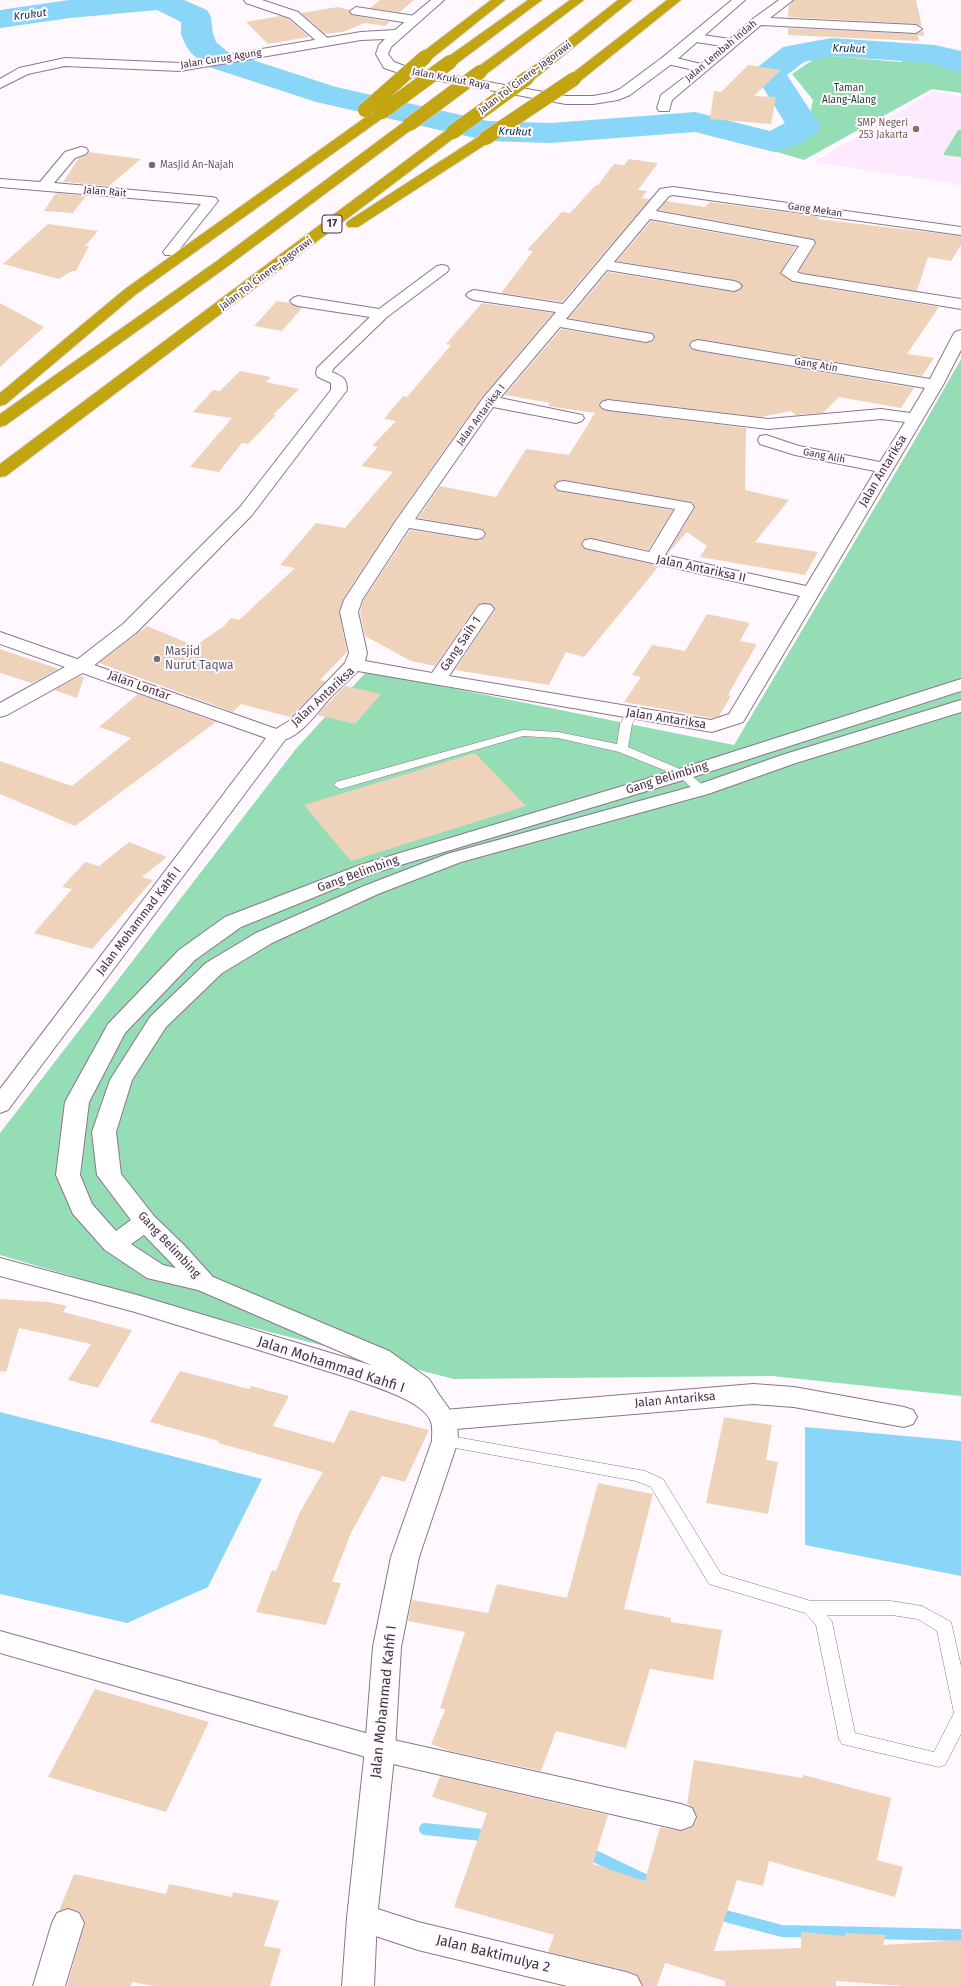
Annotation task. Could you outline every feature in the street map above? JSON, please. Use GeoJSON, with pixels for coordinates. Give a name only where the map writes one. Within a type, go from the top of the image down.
{"type":"FeatureCollection","features":[{"type":"Feature","properties":{"kind":"highway"},"geometry":{"type":"LineString","coordinates":[[294,173],[425,57],[498,0]]}},
{"type":"Feature","properties":{"kind":"highway"},"geometry":{"type":"LineString","coordinates":[[0,402],[130,292],[536,0]]}},
{"type":"Feature","properties":{"kind":"highway"},"geometry":{"type":"LineString","coordinates":[[0,422],[219,266],[578,0]]}},
{"type":"Feature","properties":{"kind":"highway","name":"Jalan Tol Cinere–Jagorawi"},"geometry":{"type":"LineString","coordinates":[[0,472],[527,78],[626,0]]}},
{"type":"Feature","properties":{"kind":"highway"},"geometry":{"type":"LineString","coordinates":[[211,315],[486,138],[574,79],[675,0]]}},
{"type":"Feature","properties":{"kind":"street"},"geometry":{"type":"LineString","coordinates":[[250,0],[294,15],[326,42]]}},
{"type":"Feature","properties":{"kind":"street"},"geometry":{"type":"LineString","coordinates":[[367,0],[356,11],[415,20]]}},
{"type":"Feature","properties":{"kind":"street","name":"Jalan Krukut Raya"},"geometry":{"type":"LineString","coordinates":[[438,0],[385,45],[382,54],[389,65],[407,71],[566,100],[593,100],[614,97],[625,92],[668,60],[739,0]]}},
{"type":"Feature","properties":{"kind":"street","name":"Jalan Lembah Indah"},"geometry":{"type":"LineString","coordinates":[[664,108],[666,98],[704,68],[758,21],[787,0]]}},
{"type":"Feature","properties":{"kind":"street"},"geometry":{"type":"LineString","coordinates":[[758,21],[916,29]]}},
{"type":"Feature","properties":{"kind":"street","name":"Jalan Curug Agung"},"geometry":{"type":"LineString","coordinates":[[0,84],[24,71],[65,62],[180,67],[361,36],[398,34]]}},
{"type":"Feature","properties":{"kind":"street"},"geometry":{"type":"LineString","coordinates":[[695,38],[731,43]]}},
{"type":"Feature","properties":{"kind":"street"},"geometry":{"type":"LineString","coordinates":[[668,60],[704,68]]}},
{"type":"Feature","properties":{"kind":"street"},"geometry":{"type":"LineString","coordinates":[[43,187],[70,155],[81,151]]}},
{"type":"Feature","properties":{"kind":"street","name":"Jalan Rait"},"geometry":{"type":"LineString","coordinates":[[0,183],[211,201],[170,252]]}},
{"type":"Feature","properties":{"kind":"street","name":"Jalan Antariksa I"},"geometry":{"type":"LineString","coordinates":[[354,665],[358,654],[348,612],[353,600],[404,522],[489,401],[558,322],[646,214],[669,191]]}},
{"type":"Feature","properties":{"kind":"street","name":"Gang Mekan"},"geometry":{"type":"LineString","coordinates":[[669,191],[961,231]]}},
{"type":"Feature","properties":{"kind":"street"},"geometry":{"type":"LineString","coordinates":[[646,214],[808,243],[789,272],[798,278],[961,304]]}},
{"type":"Feature","properties":{"kind":"street"},"geometry":{"type":"LineString","coordinates":[[604,265],[734,286]]}},
{"type":"Feature","properties":{"kind":"street"},"geometry":{"type":"LineString","coordinates":[[0,711],[81,666],[130,628],[246,511],[339,390],[339,381],[324,374],[325,368],[382,314],[442,269]]}},
{"type":"Feature","properties":{"kind":"street"},"geometry":{"type":"LineString","coordinates":[[474,295],[568,308]]}},
{"type":"Feature","properties":{"kind":"street"},"geometry":{"type":"LineString","coordinates":[[298,301],[382,314]]}},
{"type":"Feature","properties":{"kind":"street"},"geometry":{"type":"LineString","coordinates":[[558,322],[646,337]]}},
{"type":"Feature","properties":{"kind":"street","name":"Jalan Antariksa"},"geometry":{"type":"LineString","coordinates":[[278,736],[296,725],[325,693],[354,665],[631,714],[712,726],[736,718],[884,468],[935,385],[961,335]]}},
{"type":"Feature","properties":{"kind":"street","name":"Gang Atin"},"geometry":{"type":"LineString","coordinates":[[698,345],[935,385]]}},
{"type":"Feature","properties":{"kind":"street"},"geometry":{"type":"LineString","coordinates":[[489,401],[576,418]]}},
{"type":"Feature","properties":{"kind":"street"},"geometry":{"type":"LineString","coordinates":[[608,405],[768,424],[881,414],[915,418]]}},
{"type":"Feature","properties":{"kind":"street","name":"Gang Alih"},"geometry":{"type":"LineString","coordinates":[[766,440],[795,450],[884,468]]}},
{"type":"Feature","properties":{"kind":"street"},"geometry":{"type":"LineString","coordinates":[[564,486],[684,507],[654,559]]}},
{"type":"Feature","properties":{"kind":"street"},"geometry":{"type":"LineString","coordinates":[[404,522],[476,534]]}},
{"type":"Feature","properties":{"kind":"street","name":"Jalan Antariksa II"},"geometry":{"type":"LineString","coordinates":[[592,544],[811,593]]}},
{"type":"Feature","properties":{"kind":"street","name":"Gang Saih 1"},"geometry":{"type":"LineString","coordinates":[[437,680],[485,609]]}},
{"type":"Feature","properties":{"kind":"street","name":"Jalan Lontar"},"geometry":{"type":"LineString","coordinates":[[0,638],[278,736]]}},
{"type":"Feature","properties":{"kind":"street","name":"Gang Belimbing"},"geometry":{"type":"LineString","coordinates":[[440,1421],[420,1386],[380,1358],[204,1283],[156,1272],[114,1244],[82,1208],[68,1175],[77,1102],[116,1029],[187,954],[233,922],[367,869],[683,774],[961,685]]}},
{"type":"Feature","properties":{"kind":"street","name":"Gang Belimbing"},"geometry":{"type":"LineString","coordinates":[[204,1283],[175,1251],[145,1222],[109,1175],[104,1132],[121,1080],[158,1022],[214,968],[264,938],[371,890],[454,858],[701,790],[790,759],[961,706]]}},
{"type":"Feature","properties":{"kind":"street","name":"Jalan Mohammad Kahfi I"},"geometry":{"type":"LineString","coordinates":[[0,1105],[278,736]]}},
{"type":"Feature","properties":{"kind":"street"},"geometry":{"type":"LineString","coordinates":[[114,1244],[145,1222]]}},
{"type":"Feature","properties":{"kind":"street","name":"Jalan Mohammad Kahfi I"},"geometry":{"type":"LineString","coordinates":[[0,1267],[137,1304],[365,1373],[401,1386],[440,1421],[405,1557],[386,1647],[380,1749],[362,1918],[358,1986]]}},
{"type":"Feature","properties":{"kind":"street","name":"Jalan Antariksa"},"geometry":{"type":"LineString","coordinates":[[440,1421],[753,1394],[794,1397],[904,1417]]}},
{"type":"Feature","properties":{"kind":"street"},"geometry":{"type":"LineString","coordinates":[[0,1642],[380,1749],[680,1817]]}},
{"type":"Feature","properties":{"kind":"street","name":"Jalan Baktimulya 2"},"geometry":{"type":"LineString","coordinates":[[362,1918],[418,1936],[626,1986]]}},
{"type":"Feature","properties":{"kind":"street"},"geometry":{"type":"LineString","coordinates":[[49,1986],[68,1923]]}},
{"type":"Feature","properties":{"kind":"lane"},"geometry":{"type":"LineString","coordinates":[[622,749],[626,724],[631,714]]}},
{"type":"Feature","properties":{"kind":"lane"},"geometry":{"type":"LineString","coordinates":[[340,785],[522,733],[558,735],[622,749],[683,774],[701,790]]}},
{"type":"Feature","properties":{"kind":"lane"},"geometry":{"type":"LineString","coordinates":[[440,1421],[640,1475],[658,1483],[715,1579],[811,1608],[891,1608],[922,1613],[945,1627],[961,1709]]}},
{"type":"Feature","properties":{"kind":"lane"},"geometry":{"type":"LineString","coordinates":[[811,1608],[824,1622],[848,1739],[939,1760],[961,1718]]}},
{"type":"Feature","properties":{"kind":"shaded area","name":"SMP Negeri 253 Jakarta"},"geometry":{"type":"Polygon","coordinates":[[[932,92],[961,96],[961,185],[814,162],[932,92]]]}},
{"type":"Feature","properties":{"kind":"green space","name":"Taman Alang-Alang"},"geometry":{"type":"Polygon","coordinates":[[[820,55],[900,62],[917,57],[933,57],[955,64],[961,64],[961,93],[932,89],[804,160],[767,149],[816,128],[809,119],[813,100],[792,74],[820,55]]]}},
{"type":"Feature","properties":{"kind":"green space"},"geometry":{"type":"Polygon","coordinates":[[[958,130],[961,130],[961,157],[943,155],[958,130]]]}},
{"type":"Feature","properties":{"kind":"green space"},"geometry":{"type":"Polygon","coordinates":[[[961,359],[961,1396],[772,1376],[454,1379],[207,1316],[0,1255],[0,1133],[295,750],[367,671],[734,745],[916,438],[961,359]]]}},
{"type":"Feature","properties":{"kind":"water"},"geometry":{"type":"Polygon","coordinates":[[[0,1412],[262,1479],[208,1587],[127,1623],[0,1594],[0,1412]]]}},
{"type":"Feature","properties":{"kind":"water"},"geometry":{"type":"Polygon","coordinates":[[[805,1427],[961,1441],[961,1576],[805,1545],[805,1427]]]}},
{"type":"Feature","properties":{"kind":"building"},"geometry":{"type":"Polygon","coordinates":[[[380,0],[414,0],[400,12],[370,8],[380,0]]]}},
{"type":"Feature","properties":{"kind":"building"},"geometry":{"type":"Polygon","coordinates":[[[794,0],[916,0],[922,27],[916,24],[788,17],[789,5],[794,0]]]}},
{"type":"Feature","properties":{"kind":"building"},"geometry":{"type":"Polygon","coordinates":[[[338,7],[349,10],[352,15],[390,22],[385,26],[365,23],[343,32],[325,34],[301,13],[338,7]]]}},
{"type":"Feature","properties":{"kind":"building"},"geometry":{"type":"Polygon","coordinates":[[[280,16],[289,19],[309,37],[268,44],[246,22],[280,16]]]}},
{"type":"Feature","properties":{"kind":"building"},"geometry":{"type":"Polygon","coordinates":[[[788,28],[916,34],[923,30],[924,36],[918,35],[919,41],[788,35],[788,28]]]}},
{"type":"Feature","properties":{"kind":"building"},"geometry":{"type":"Polygon","coordinates":[[[748,65],[781,70],[754,96],[776,97],[771,124],[710,119],[714,91],[721,92],[748,65]]]}},
{"type":"Feature","properties":{"kind":"building"},"geometry":{"type":"Polygon","coordinates":[[[89,152],[141,159],[109,186],[63,182],[79,158],[87,155],[89,152]]]}},
{"type":"Feature","properties":{"kind":"building"},"geometry":{"type":"Polygon","coordinates":[[[629,159],[658,163],[638,190],[647,191],[642,198],[650,199],[562,302],[501,293],[533,251],[527,250],[562,212],[570,213],[596,185],[598,185],[614,164],[624,165],[629,159]]]}},
{"type":"Feature","properties":{"kind":"building"},"geometry":{"type":"Polygon","coordinates":[[[56,193],[86,196],[73,213],[44,211],[56,193]]]}},
{"type":"Feature","properties":{"kind":"building"},"geometry":{"type":"Polygon","coordinates":[[[666,201],[705,207],[710,202],[820,217],[818,219],[961,236],[961,245],[951,261],[928,257],[917,291],[802,273],[799,271],[816,244],[813,239],[659,210],[666,201]]]}},
{"type":"Feature","properties":{"kind":"building"},"geometry":{"type":"Polygon","coordinates":[[[651,221],[796,247],[780,273],[793,282],[939,307],[907,354],[934,358],[922,376],[698,339],[689,344],[691,349],[698,351],[914,388],[901,408],[839,397],[823,413],[796,415],[791,411],[761,417],[608,399],[599,404],[601,409],[608,411],[746,428],[745,490],[789,500],[755,542],[818,552],[805,575],[700,557],[707,546],[687,532],[667,554],[695,508],[692,502],[564,480],[558,481],[554,485],[558,491],[673,510],[648,550],[591,538],[585,539],[581,543],[585,549],[659,566],[584,657],[566,652],[549,685],[455,670],[495,610],[491,604],[478,604],[435,666],[411,661],[365,636],[360,612],[363,601],[410,530],[476,540],[482,539],[486,535],[482,529],[418,518],[440,486],[496,497],[526,449],[569,455],[595,413],[547,406],[550,403],[505,395],[561,329],[646,343],[655,338],[652,333],[569,318],[608,272],[734,292],[743,287],[740,282],[734,280],[617,261],[651,221]]]}},
{"type":"Feature","properties":{"kind":"building"},"geometry":{"type":"Polygon","coordinates":[[[48,224],[98,231],[85,246],[89,246],[76,271],[72,271],[59,279],[3,264],[48,224]]]}},
{"type":"Feature","properties":{"kind":"building"},"geometry":{"type":"Polygon","coordinates":[[[277,301],[290,303],[302,308],[282,331],[254,326],[277,301]]]}},
{"type":"Feature","properties":{"kind":"building"},"geometry":{"type":"Polygon","coordinates":[[[0,303],[44,327],[0,367],[0,303]]]}},
{"type":"Feature","properties":{"kind":"building"},"geometry":{"type":"Polygon","coordinates":[[[482,303],[553,313],[482,397],[394,521],[343,599],[339,612],[347,652],[320,680],[326,681],[290,717],[241,704],[233,712],[99,663],[147,626],[195,646],[224,626],[231,618],[239,620],[295,568],[280,565],[316,523],[345,528],[393,472],[361,466],[378,447],[372,446],[396,421],[384,419],[403,396],[407,397],[451,345],[446,344],[482,303]]]}},
{"type":"Feature","properties":{"kind":"building"},"geometry":{"type":"Polygon","coordinates":[[[240,371],[271,377],[266,382],[299,389],[273,415],[276,415],[248,444],[242,443],[219,472],[190,467],[232,418],[193,412],[213,390],[220,391],[240,371]]]}},
{"type":"Feature","properties":{"kind":"building"},"geometry":{"type":"Polygon","coordinates":[[[707,614],[750,623],[740,641],[757,644],[728,695],[731,696],[719,716],[712,718],[624,702],[641,677],[632,675],[652,645],[685,651],[707,614]]]}},
{"type":"Feature","properties":{"kind":"building"},"geometry":{"type":"Polygon","coordinates":[[[0,649],[59,669],[32,683],[0,673],[0,649]]]}},
{"type":"Feature","properties":{"kind":"building"},"geometry":{"type":"Polygon","coordinates":[[[80,676],[84,677],[77,698],[54,690],[80,676]]]}},
{"type":"Feature","properties":{"kind":"building"},"geometry":{"type":"Polygon","coordinates":[[[345,686],[381,694],[355,724],[317,715],[345,686]]]}},
{"type":"Feature","properties":{"kind":"building"},"geometry":{"type":"Polygon","coordinates":[[[138,694],[216,722],[75,826],[0,794],[0,761],[72,786],[131,738],[99,727],[138,694]]]}},
{"type":"Feature","properties":{"kind":"building"},"geometry":{"type":"Polygon","coordinates":[[[475,753],[526,806],[351,861],[304,805],[475,753]]]}},
{"type":"Feature","properties":{"kind":"building"},"geometry":{"type":"Polygon","coordinates":[[[129,842],[167,857],[142,877],[153,880],[92,949],[34,933],[72,889],[62,887],[85,862],[99,866],[129,842]]]}},
{"type":"Feature","properties":{"kind":"building"},"geometry":{"type":"Polygon","coordinates":[[[0,1299],[49,1302],[67,1306],[63,1312],[132,1330],[98,1388],[68,1380],[91,1344],[19,1328],[6,1372],[0,1371],[0,1299]]]}},
{"type":"Feature","properties":{"kind":"building"},"geometry":{"type":"Polygon","coordinates":[[[180,1371],[249,1389],[251,1386],[289,1396],[273,1426],[334,1443],[350,1410],[429,1430],[405,1482],[382,1476],[351,1533],[332,1582],[341,1583],[326,1625],[256,1612],[272,1570],[276,1571],[300,1512],[323,1472],[218,1443],[219,1441],[150,1422],[180,1371]]]}},
{"type":"Feature","properties":{"kind":"building"},"geometry":{"type":"Polygon","coordinates":[[[724,1417],[772,1425],[766,1460],[778,1462],[768,1514],[706,1503],[724,1417]]]}},
{"type":"Feature","properties":{"kind":"building"},"geometry":{"type":"Polygon","coordinates":[[[598,1483],[653,1494],[624,1609],[671,1618],[671,1622],[722,1630],[713,1680],[650,1669],[626,1748],[556,1731],[541,1771],[450,1751],[431,1744],[445,1710],[440,1708],[465,1632],[408,1621],[412,1600],[488,1613],[497,1584],[567,1598],[598,1483]]]}},
{"type":"Feature","properties":{"kind":"building"},"geometry":{"type":"Polygon","coordinates":[[[95,1689],[209,1722],[166,1812],[48,1777],[95,1689]]]}},
{"type":"Feature","properties":{"kind":"building"},"geometry":{"type":"Polygon","coordinates":[[[694,1760],[803,1778],[803,1775],[891,1798],[877,1860],[903,1867],[895,1897],[769,1861],[763,1886],[737,1880],[714,1951],[801,1948],[801,1932],[845,1936],[845,1933],[886,1935],[883,1945],[961,1940],[961,1986],[904,1986],[836,1981],[836,1986],[725,1986],[725,1981],[665,1963],[657,1986],[643,1986],[638,1975],[627,1971],[548,1952],[554,1935],[454,1907],[487,1813],[432,1797],[440,1776],[608,1815],[593,1864],[645,1881],[660,1827],[682,1831],[693,1827],[697,1818],[693,1807],[687,1804],[694,1760]]]}},
{"type":"Feature","properties":{"kind":"building"},"geometry":{"type":"Polygon","coordinates":[[[74,1874],[166,1894],[169,1884],[232,1897],[233,1892],[279,1901],[264,1946],[281,1949],[270,1986],[153,1986],[132,1982],[131,1986],[67,1986],[85,1923],[80,1912],[69,1908],[59,1911],[74,1874]]]}},
{"type":"Feature","properties":{"kind":"waterway","name":"Krukut"},"geometry":{"type":"LineString","coordinates":[[0,19],[70,9],[161,1],[196,17],[197,34],[202,46],[217,59],[265,76],[328,95],[488,131],[551,133],[695,122],[774,142],[804,127],[770,73],[794,54],[831,47],[935,54],[953,61],[961,61]]}},
{"type":"Feature","properties":{"kind":"waterway"},"geometry":{"type":"LineString","coordinates":[[425,1829],[491,1836]]}},
{"type":"Feature","properties":{"kind":"waterway"},"geometry":{"type":"LineString","coordinates":[[584,1851],[655,1885]]}},
{"type":"Feature","properties":{"kind":"waterway"},"geometry":{"type":"LineString","coordinates":[[714,1913],[782,1931],[961,1935]]}},
{"type":"Feature","properties":{"kind":"place","name":"SMP Negeri 253 Jakarta"},"geometry":{"type":"Point","coordinates":[916,129]}},
{"type":"Feature","properties":{"kind":"place","name":"Masjid An-Najah"},"geometry":{"type":"Point","coordinates":[152,165]}},
{"type":"Feature","properties":{"kind":"place","name":"Masjid Nurut Taqwa"},"geometry":{"type":"Point","coordinates":[157,659]}}]}
